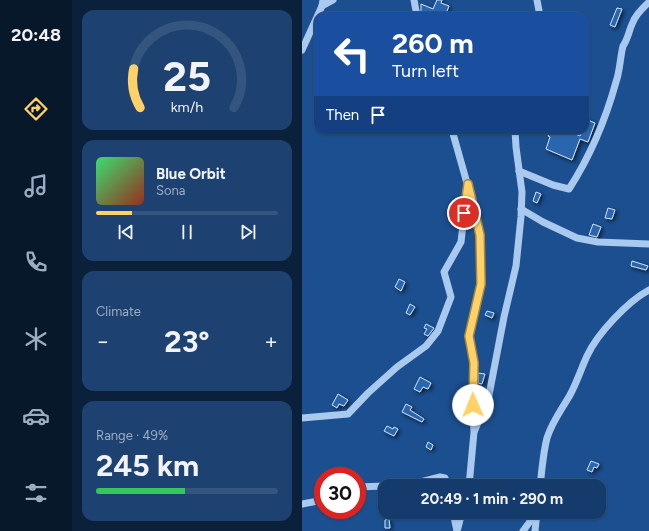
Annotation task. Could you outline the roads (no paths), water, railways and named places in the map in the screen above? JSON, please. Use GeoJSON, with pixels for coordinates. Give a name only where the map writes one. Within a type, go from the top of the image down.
{"type":"FeatureCollection","features":[{"type":"Feature","properties":{"kind":"street"},"geometry":{"type":"LineString","coordinates":[[322,3],[333,0]]}},
{"type":"Feature","properties":{"kind":"street"},"geometry":{"type":"LineString","coordinates":[[414,0],[416,12]]}},
{"type":"Feature","properties":{"kind":"street"},"geometry":{"type":"LineString","coordinates":[[537,0],[539,12]]}},
{"type":"Feature","properties":{"kind":"street"},"geometry":{"type":"LineString","coordinates":[[519,171],[553,185],[569,189],[602,124],[617,82],[623,46],[626,42],[632,22],[635,16],[649,2]]}},
{"type":"Feature","properties":{"kind":"street"},"geometry":{"type":"LineString","coordinates":[[302,50],[314,22]]}},
{"type":"Feature","properties":{"kind":"street"},"geometry":{"type":"LineString","coordinates":[[453,134],[468,184],[480,235],[481,284],[469,336],[474,363],[472,391],[474,432],[470,479]]}},
{"type":"Feature","properties":{"kind":"street"},"geometry":{"type":"LineString","coordinates":[[474,432],[489,395],[498,345],[516,266],[522,192],[515,134]]}},
{"type":"Feature","properties":{"kind":"street"},"geometry":{"type":"LineString","coordinates":[[302,418],[348,414],[368,393],[397,367],[426,346],[438,331],[451,297],[444,272],[461,242],[468,184]]}},
{"type":"Feature","properties":{"kind":"street"},"geometry":{"type":"LineString","coordinates":[[521,209],[543,222],[577,238],[598,242],[649,244]]}},
{"type":"Feature","properties":{"kind":"street"},"geometry":{"type":"LineString","coordinates":[[541,479],[548,436],[578,379],[587,356],[597,339],[614,319],[640,294],[649,290]]}},
{"type":"Feature","properties":{"kind":"street"},"geometry":{"type":"LineString","coordinates":[[432,479],[440,477],[445,479]]}},
{"type":"Feature","properties":{"kind":"street"},"geometry":{"type":"LineString","coordinates":[[366,487],[378,486]]}},
{"type":"Feature","properties":{"kind":"street"},"geometry":{"type":"LineString","coordinates":[[302,504],[314,502]]}},
{"type":"Feature","properties":{"kind":"street"},"geometry":{"type":"LineString","coordinates":[[523,531],[537,512],[535,531]]}},
{"type":"Feature","properties":{"kind":"street"},"geometry":{"type":"LineString","coordinates":[[454,519],[457,531]]}},
{"type":"Feature","properties":{"kind":"street"},"geometry":{"type":"LineString","coordinates":[[457,531],[460,519]]}}]}
